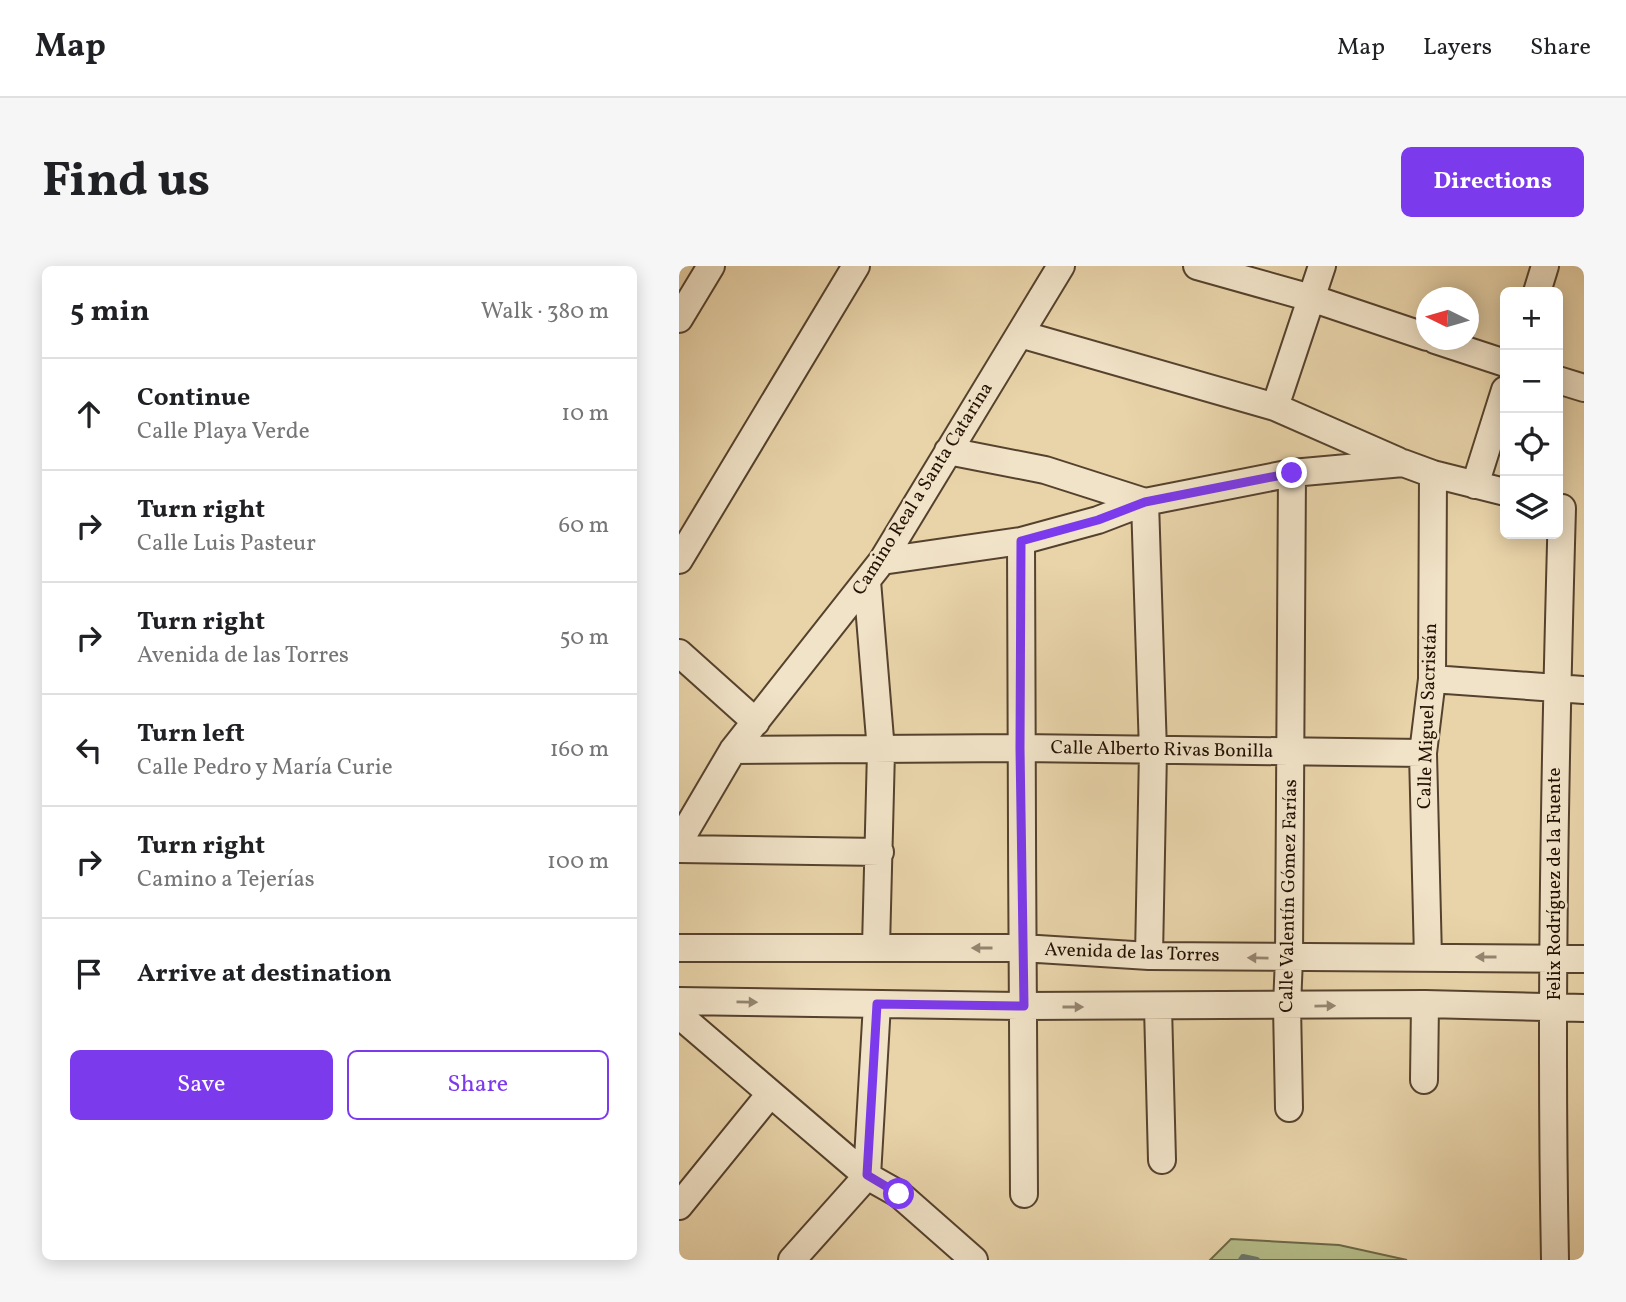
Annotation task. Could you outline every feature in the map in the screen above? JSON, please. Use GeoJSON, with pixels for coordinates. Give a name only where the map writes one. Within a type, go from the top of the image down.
{"type":"FeatureCollection","features":[{"type":"Feature","properties":{"kind":"street"},"geometry":{"type":"LineString","coordinates":[[679,319],[711,266]]}},
{"type":"Feature","properties":{"kind":"street"},"geometry":{"type":"LineString","coordinates":[[679,560],[856,266]]}},
{"type":"Feature","properties":{"kind":"street","name":"Camino Real a Santa Catarina"},"geometry":{"type":"LineString","coordinates":[[679,842],[733,750],[875,571],[1061,266]]}},
{"type":"Feature","properties":{"kind":"street"},"geometry":{"type":"LineString","coordinates":[[1197,266],[1311,298],[1416,334]]}},
{"type":"Feature","properties":{"kind":"street"},"geometry":{"type":"LineString","coordinates":[[1275,407],[1322,266]]}},
{"type":"Feature","properties":{"kind":"street"},"geometry":{"type":"LineString","coordinates":[[1539,287],[1545,266]]}},
{"type":"Feature","properties":{"kind":"street"},"geometry":{"type":"LineString","coordinates":[[1020,334],[1275,407],[1403,463],[1433,474],[1500,491]]}},
{"type":"Feature","properties":{"kind":"street"},"geometry":{"type":"LineString","coordinates":[[1465,350],[1500,361]]}},
{"type":"Feature","properties":{"kind":"street"},"geometry":{"type":"LineString","coordinates":[[1563,382],[1584,388]]}},
{"type":"Feature","properties":{"kind":"street"},"geometry":{"type":"LineString","coordinates":[[1475,485],[1500,406]]}},
{"type":"Feature","properties":{"kind":"street"},"geometry":{"type":"LineString","coordinates":[[948,451],[1045,470],[1145,502]]}},
{"type":"Feature","properties":{"kind":"street"},"geometry":{"type":"LineString","coordinates":[[876,947],[881,751],[875,571],[1021,541],[1098,520],[1145,502],[1292,473],[1403,463]]}},
{"type":"Feature","properties":{"kind":"street","name":"Calle Valentín Gómez Farías"},"geometry":{"type":"LineString","coordinates":[[1289,1108],[1287,1006],[1292,473]]}},
{"type":"Feature","properties":{"kind":"street","name":"Calle Miguel Sacristán"},"geometry":{"type":"LineString","coordinates":[[1428,958],[1423,753],[1432,679],[1433,474]]}},
{"type":"Feature","properties":{"kind":"street"},"geometry":{"type":"LineString","coordinates":[[1145,502],[1153,751],[1149,956]]}},
{"type":"Feature","properties":{"kind":"street","name":"Felix Rodríguez de la Fuente"},"geometry":{"type":"LineString","coordinates":[[1555,1260],[1557,690],[1568,509]]}},
{"type":"Feature","properties":{"kind":"street"},"geometry":{"type":"LineString","coordinates":[[1021,541],[1024,1194]]}},
{"type":"Feature","properties":{"kind":"street"},"geometry":{"type":"LineString","coordinates":[[679,653],[756,722]]}},
{"type":"Feature","properties":{"kind":"street"},"geometry":{"type":"LineString","coordinates":[[1432,679],[1584,690]]}},
{"type":"Feature","properties":{"kind":"street","name":"Calle Alberto Rivas Bonilla"},"geometry":{"type":"LineString","coordinates":[[733,750],[1020,748],[1423,753]]}},
{"type":"Feature","properties":{"kind":"street"},"geometry":{"type":"LineString","coordinates":[[679,849],[880,852]]}},
{"type":"Feature","properties":{"kind":"street","name":"Avenida de las Torres"},"geometry":{"type":"LineString","coordinates":[[679,948],[1022,948],[1149,956],[1584,959]]}},
{"type":"Feature","properties":{"kind":"street"},"geometry":{"type":"LineString","coordinates":[[792,1260],[867,1175],[877,1004]]}},
{"type":"Feature","properties":{"kind":"street"},"geometry":{"type":"LineString","coordinates":[[679,1013],[877,1004],[1158,1007],[1425,1004],[1584,1008]]}},
{"type":"Feature","properties":{"kind":"street"},"geometry":{"type":"LineString","coordinates":[[1424,1080],[1425,1004]]}},
{"type":"Feature","properties":{"kind":"street"},"geometry":{"type":"LineString","coordinates":[[1158,1007],[1161,1160]]}},
{"type":"Feature","properties":{"kind":"street"},"geometry":{"type":"LineString","coordinates":[[679,1013],[867,1175],[899,1194],[963,1256]]}},
{"type":"Feature","properties":{"kind":"street"},"geometry":{"type":"LineString","coordinates":[[679,1206],[770,1094]]}},
{"type":"Feature","properties":{"kind":"green space"},"geometry":{"type":"Polygon","coordinates":[[[1231,1239],[1339,1245],[1407,1260],[1210,1260],[1231,1239]]]}},
{"type":"Feature","properties":{"kind":"waterway"},"geometry":{"type":"LineString","coordinates":[[1241,1260],[1243,1257],[1257,1260]]}},
{"type":"Feature","properties":{"kind":"route"},"geometry":{"type":"LineString","coordinates":[[899,1194],[867,1175],[877,1004],[1024,1006],[1020,748],[1021,541],[1098,520],[1145,502],[1292,473]]}}]}
